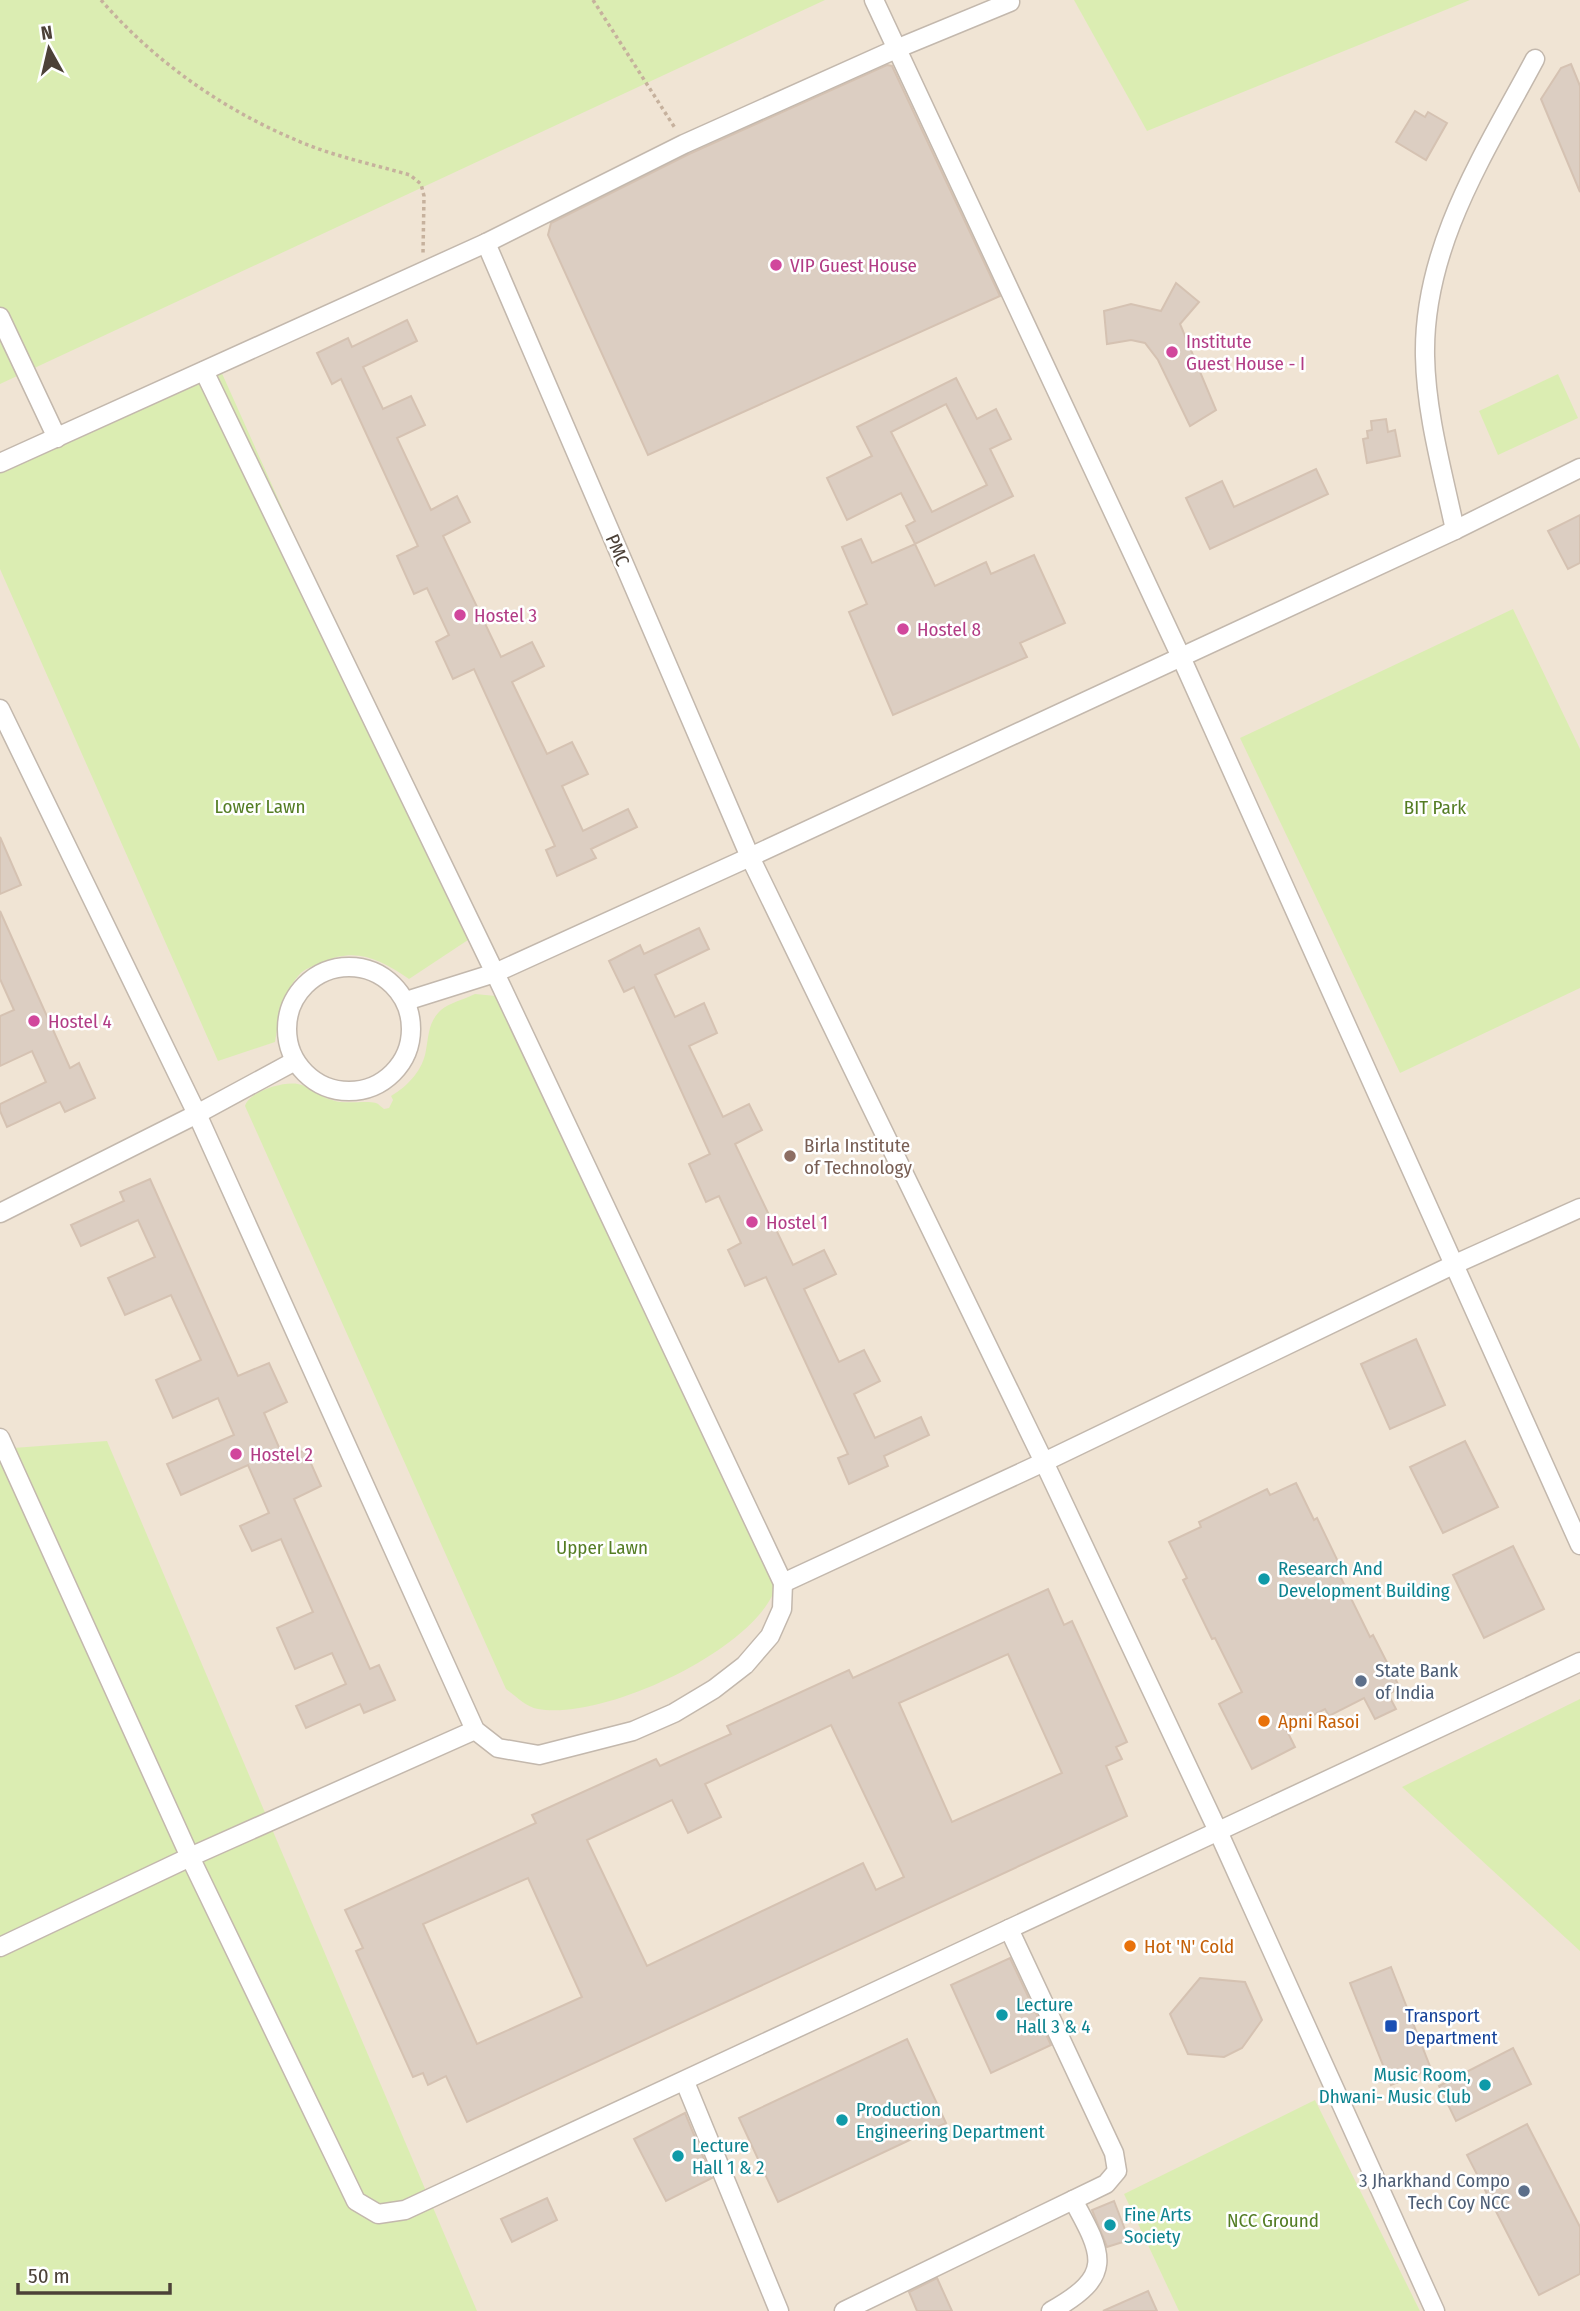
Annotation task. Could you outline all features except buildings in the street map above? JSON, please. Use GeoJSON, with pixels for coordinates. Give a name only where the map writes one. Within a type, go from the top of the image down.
{"type":"FeatureCollection","features":[{"type":"Feature","properties":{"kind":"street"},"geometry":{"type":"LineString","coordinates":[[874,0],[1181,657],[1580,1545]]}},
{"type":"Feature","properties":{"kind":"street"},"geometry":{"type":"LineString","coordinates":[[0,463],[486,243],[684,144],[896,49],[1010,2]]}},
{"type":"Feature","properties":{"kind":"street"},"geometry":{"type":"LineString","coordinates":[[1455,530],[1432,418],[1425,357],[1432,280],[1458,204],[1535,60]]}},
{"type":"Feature","properties":{"kind":"street","name":"PMC"},"geometry":{"type":"LineString","coordinates":[[486,243],[750,857],[1044,1462],[1217,1829],[1436,2311]]}},
{"type":"Feature","properties":{"kind":"street"},"geometry":{"type":"LineString","coordinates":[[0,317],[57,438]]}},
{"type":"Feature","properties":{"kind":"street"},"geometry":{"type":"LineString","coordinates":[[0,709],[197,1114],[474,1730],[498,1748],[539,1755],[633,1731],[674,1713],[714,1689],[745,1665],[770,1636],[782,1609],[783,1583],[495,972],[204,371]]}},
{"type":"Feature","properties":{"kind":"street"},"geometry":{"type":"LineString","coordinates":[[406,1001],[495,972],[750,857],[1455,530],[1579,468]]}},
{"type":"Feature","properties":{"kind":"street"},"geometry":{"type":"LineString","coordinates":[[345,967],[370,970],[391,982],[406,1001],[412,1025],[409,1049],[397,1070],[377,1085],[354,1091],[329,1088],[308,1076],[295,1061],[287,1033],[290,1009],[302,988],[321,973],[345,967]]}},
{"type":"Feature","properties":{"kind":"street"},"geometry":{"type":"LineString","coordinates":[[0,1213],[197,1114],[295,1061]]}},
{"type":"Feature","properties":{"kind":"street"},"geometry":{"type":"LineString","coordinates":[[783,1583],[1044,1462],[1453,1265],[1580,1208]]}},
{"type":"Feature","properties":{"kind":"street"},"geometry":{"type":"LineString","coordinates":[[0,1438],[190,1857],[356,2202],[378,2214],[405,2210],[684,2082],[1217,1829],[1580,1662]]}},
{"type":"Feature","properties":{"kind":"street"},"geometry":{"type":"LineString","coordinates":[[0,1947],[190,1857],[474,1730]]}},
{"type":"Feature","properties":{"kind":"street"},"geometry":{"type":"LineString","coordinates":[[844,2311],[1107,2184],[1116,2171],[1114,2153],[1009,1930]]}},
{"type":"Feature","properties":{"kind":"street"},"geometry":{"type":"LineString","coordinates":[[684,2082],[779,2311]]}},
{"type":"Feature","properties":{"kind":"street"},"geometry":{"type":"LineString","coordinates":[[1051,2311],[1087,2286],[1098,2270],[1098,2256],[1090,2232],[1073,2200]]}},
{"type":"Feature","properties":{"kind":"path"},"geometry":{"type":"LineString","coordinates":[[101,0],[150,51],[195,85],[244,114],[296,141],[410,175],[421,184],[425,197],[423,272]]}},
{"type":"Feature","properties":{"kind":"path"},"geometry":{"type":"LineString","coordinates":[[593,0],[684,144]]}},
{"type":"Feature","properties":{"kind":"shaded area","name":"Birla Institute of Technology"},"geometry":{"type":"Polygon","coordinates":[[[0,0],[1580,0],[1580,2311],[0,2311],[0,0]]]}},
{"type":"Feature","properties":{"kind":"green space"},"geometry":{"type":"Polygon","coordinates":[[[0,0],[825,0],[0,384],[0,0]]]}},
{"type":"Feature","properties":{"kind":"green space"},"geometry":{"type":"Polygon","coordinates":[[[1074,0],[1470,0],[1147,131],[1074,0]]]}},
{"type":"Feature","properties":{"kind":"green space","name":"Lower Lawn"},"geometry":{"type":"Polygon","coordinates":[[[220,369],[474,936],[409,979],[368,957],[346,956],[310,967],[299,975],[289,990],[282,1007],[275,1042],[218,1061],[0,569],[0,473],[220,369]]]}},
{"type":"Feature","properties":{"kind":"green space"},"geometry":{"type":"Polygon","coordinates":[[[1558,374],[1578,418],[1498,455],[1479,411],[1558,374]]]}},
{"type":"Feature","properties":{"kind":"green space","name":"BIT Park"},"geometry":{"type":"Polygon","coordinates":[[[1513,609],[1580,749],[1580,988],[1400,1073],[1240,738],[1513,609]]]}},
{"type":"Feature","properties":{"kind":"green space","name":"Upper Lawn"},"geometry":{"type":"Polygon","coordinates":[[[475,994],[496,996],[777,1575],[772,1596],[756,1618],[732,1640],[702,1661],[632,1694],[565,1710],[534,1708],[506,1689],[245,1106],[261,1091],[279,1085],[296,1084],[328,1099],[372,1102],[384,1109],[389,1108],[393,1100],[391,1096],[409,1082],[422,1064],[430,1029],[437,1015],[448,1005],[475,994]]]}},
{"type":"Feature","properties":{"kind":"green space"},"geometry":{"type":"Polygon","coordinates":[[[107,1441],[477,2311],[0,2311],[0,1449],[107,1441]]]}},
{"type":"Feature","properties":{"kind":"green space"},"geometry":{"type":"Polygon","coordinates":[[[1580,1699],[1580,1951],[1402,1787],[1580,1699]]]}},
{"type":"Feature","properties":{"kind":"green space","name":"NCC Ground"},"geometry":{"type":"Polygon","coordinates":[[[1315,2100],[1420,2311],[1179,2311],[1124,2194],[1315,2100]]]}},
{"type":"Feature","properties":{"kind":"place","name":"VIP Guest House"},"geometry":{"type":"Point","coordinates":[776,265]}},
{"type":"Feature","properties":{"kind":"place","name":"Institute Guest House - I"},"geometry":{"type":"Point","coordinates":[1172,352]}},
{"type":"Feature","properties":{"kind":"place","name":"Hostel 3"},"geometry":{"type":"Point","coordinates":[460,615]}},
{"type":"Feature","properties":{"kind":"place","name":"Hostel 8"},"geometry":{"type":"Point","coordinates":[903,629]}},
{"type":"Feature","properties":{"kind":"place","name":"Hostel 4"},"geometry":{"type":"Point","coordinates":[34,1021]}},
{"type":"Feature","properties":{"kind":"place","name":"Birla Institute of Technology"},"geometry":{"type":"Point","coordinates":[790,1156]}},
{"type":"Feature","properties":{"kind":"place","name":"Hostel 1"},"geometry":{"type":"Point","coordinates":[752,1222]}},
{"type":"Feature","properties":{"kind":"place","name":"Hostel 2"},"geometry":{"type":"Point","coordinates":[236,1454]}},
{"type":"Feature","properties":{"kind":"place","name":"Research And Development Building"},"geometry":{"type":"Point","coordinates":[1264,1579]}},
{"type":"Feature","properties":{"kind":"place","name":"State Bank of India"},"geometry":{"type":"Point","coordinates":[1361,1681]}},
{"type":"Feature","properties":{"kind":"place","name":"Apni Rasoi"},"geometry":{"type":"Point","coordinates":[1264,1721]}},
{"type":"Feature","properties":{"kind":"place","name":"Hot 'N' Cold"},"geometry":{"type":"Point","coordinates":[1130,1946]}},
{"type":"Feature","properties":{"kind":"place","name":"Lecture Hall 3 & 4"},"geometry":{"type":"Point","coordinates":[1002,2015]}},
{"type":"Feature","properties":{"kind":"place","name":"Transport Department"},"geometry":{"type":"Point","coordinates":[1391,2026]}},
{"type":"Feature","properties":{"kind":"place","name":"Music Room, Dhwani- Music Club"},"geometry":{"type":"Point","coordinates":[1485,2085]}},
{"type":"Feature","properties":{"kind":"place","name":"Production Engineering Department"},"geometry":{"type":"Point","coordinates":[842,2120]}},
{"type":"Feature","properties":{"kind":"place","name":"Lecture Hall 1 & 2"},"geometry":{"type":"Point","coordinates":[678,2156]}},
{"type":"Feature","properties":{"kind":"place","name":"3 Jharkhand Compo Tech Coy NCC"},"geometry":{"type":"Point","coordinates":[1524,2191]}},
{"type":"Feature","properties":{"kind":"place","name":"Fine Arts Society"},"geometry":{"type":"Point","coordinates":[1110,2225]}}]}
